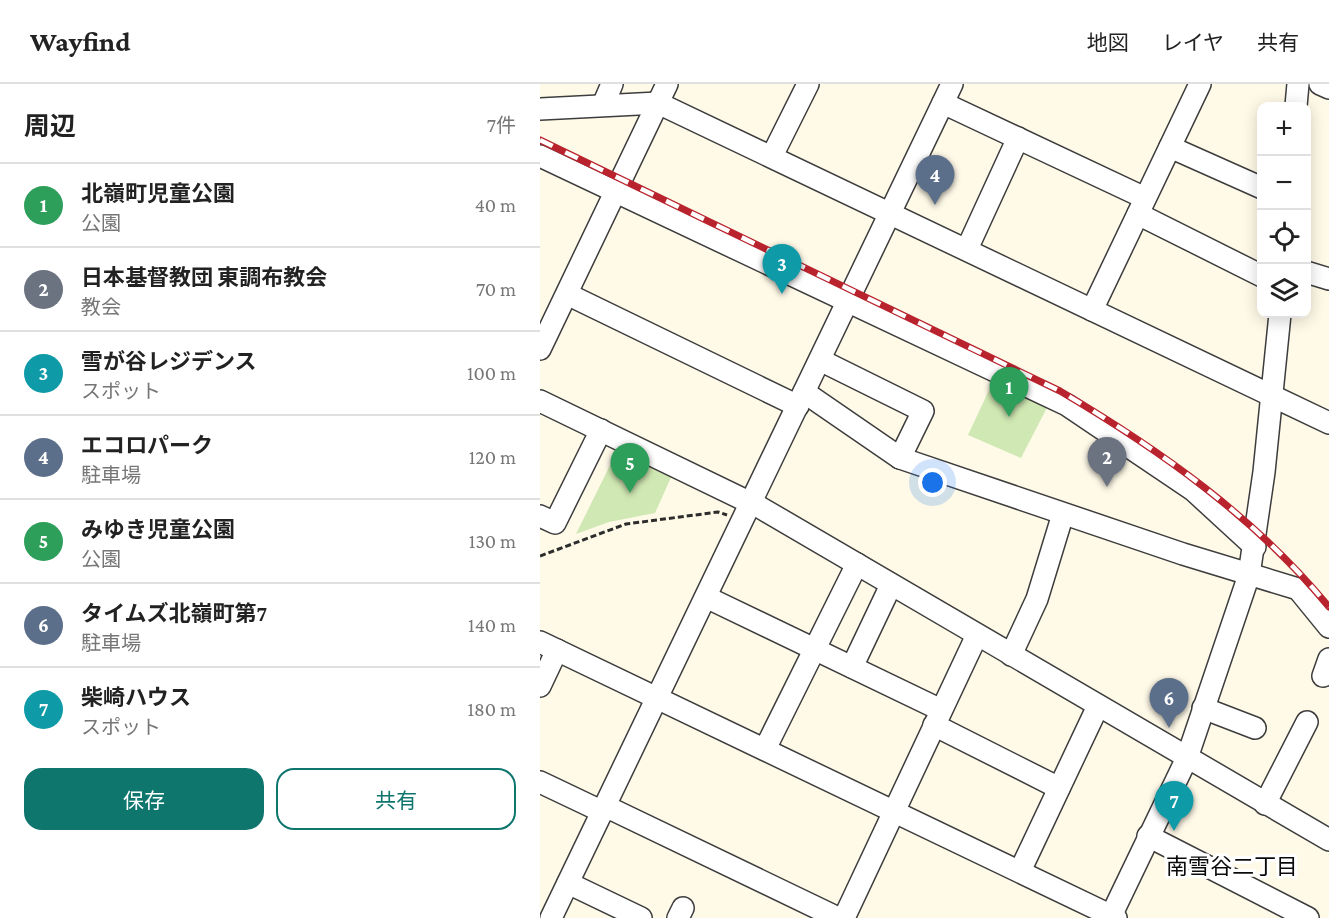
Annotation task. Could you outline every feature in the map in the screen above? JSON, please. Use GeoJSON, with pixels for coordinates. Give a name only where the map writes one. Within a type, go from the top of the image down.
{"type":"FeatureCollection","features":[{"type":"Feature","properties":{"kind":"street"},"geometry":{"type":"LineString","coordinates":[[603,105],[612,84]]}},
{"type":"Feature","properties":{"kind":"street"},"geometry":{"type":"LineString","coordinates":[[772,156],[807,84]]}},
{"type":"Feature","properties":{"kind":"street"},"geometry":{"type":"LineString","coordinates":[[1092,310],[1200,84]]}},
{"type":"Feature","properties":{"kind":"street"},"geometry":{"type":"LineString","coordinates":[[1296,102],[1298,84]]}},
{"type":"Feature","properties":{"kind":"street"},"geometry":{"type":"LineString","coordinates":[[1320,84],[1329,88]]}},
{"type":"Feature","properties":{"kind":"street"},"geometry":{"type":"LineString","coordinates":[[540,349],[548,313],[567,294],[662,93]]}},
{"type":"Feature","properties":{"kind":"street"},"geometry":{"type":"LineString","coordinates":[[540,109],[603,105],[662,93],[772,156],[1329,423]]}},
{"type":"Feature","properties":{"kind":"street"},"geometry":{"type":"LineString","coordinates":[[551,918],[948,93],[1018,138],[1257,273]]}},
{"type":"Feature","properties":{"kind":"street"},"geometry":{"type":"LineString","coordinates":[[967,249],[1018,138]]}},
{"type":"Feature","properties":{"kind":"street"},"geometry":{"type":"LineString","coordinates":[[1170,147],[1257,186]]}},
{"type":"Feature","properties":{"kind":"street"},"geometry":{"type":"LineString","coordinates":[[540,156],[1067,405],[1193,490],[1254,547]]}},
{"type":"Feature","properties":{"kind":"street"},"geometry":{"type":"LineString","coordinates":[[1311,274],[1329,279]]}},
{"type":"Feature","properties":{"kind":"street"},"geometry":{"type":"LineString","coordinates":[[567,294],[801,399],[900,458],[1063,514],[1298,589],[1329,627]]}},
{"type":"Feature","properties":{"kind":"street"},"geometry":{"type":"LineString","coordinates":[[540,686],[549,646],[1112,917],[1187,758],[1249,575],[1280,318]]}},
{"type":"Feature","properties":{"kind":"street"},"geometry":{"type":"LineString","coordinates":[[820,360],[923,411],[900,458]]}},
{"type":"Feature","properties":{"kind":"street"},"geometry":{"type":"LineString","coordinates":[[540,401],[601,430],[747,512],[857,564],[1329,840]]}},
{"type":"Feature","properties":{"kind":"street"},"geometry":{"type":"LineString","coordinates":[[540,516],[555,523],[601,430]]}},
{"type":"Feature","properties":{"kind":"street"},"geometry":{"type":"LineString","coordinates":[[1011,655],[1037,599],[1063,514]]}},
{"type":"Feature","properties":{"kind":"street"},"geometry":{"type":"LineString","coordinates":[[765,749],[857,564]]}},
{"type":"Feature","properties":{"kind":"street"},"geometry":{"type":"LineString","coordinates":[[852,667],[891,585]]}},
{"type":"Feature","properties":{"kind":"street"},"geometry":{"type":"LineString","coordinates":[[706,597],[852,667],[1059,788]]}},
{"type":"Feature","properties":{"kind":"street"},"geometry":{"type":"LineString","coordinates":[[844,918],[977,635]]}},
{"type":"Feature","properties":{"kind":"street"},"geometry":{"type":"LineString","coordinates":[[1020,871],[1098,706]]}},
{"type":"Feature","properties":{"kind":"street"},"geometry":{"type":"LineString","coordinates":[[1203,708],[1256,728]]}},
{"type":"Feature","properties":{"kind":"street"},"geometry":{"type":"LineString","coordinates":[[1265,804],[1307,722]]}},
{"type":"Feature","properties":{"kind":"street"},"geometry":{"type":"LineString","coordinates":[[540,782],[604,809],[838,918]]}},
{"type":"Feature","properties":{"kind":"street"},"geometry":{"type":"LineString","coordinates":[[1148,837],[1308,918]]}},
{"type":"Feature","properties":{"kind":"street"},"geometry":{"type":"LineString","coordinates":[[568,883],[641,918]]}},
{"type":"Feature","properties":{"kind":"path"},"geometry":{"type":"LineString","coordinates":[[540,556],[626,524],[718,512],[747,512]]}},
{"type":"Feature","properties":{"kind":"green space"},"geometry":{"type":"Polygon","coordinates":[[[997,373],[1052,398],[1021,458],[968,435],[997,373]]]}},
{"type":"Feature","properties":{"kind":"green space"},"geometry":{"type":"Polygon","coordinates":[[[619,447],[673,473],[655,513],[609,522],[576,534],[619,447]]]}},
{"type":"Feature","properties":{"kind":"railway"},"geometry":{"type":"LineString","coordinates":[[540,140],[1060,391],[1134,437],[1204,487],[1270,544],[1329,607]]}},
{"type":"Feature","properties":{"kind":"place","name":"エコロパーク"},"geometry":{"type":"Point","coordinates":[935,205]}},
{"type":"Feature","properties":{"kind":"place","name":"雪が谷レジデンス"},"geometry":{"type":"Point","coordinates":[782,294]}},
{"type":"Feature","properties":{"kind":"place","name":"北嶺町児童公園"},"geometry":{"type":"Point","coordinates":[1009,417]}},
{"type":"Feature","properties":{"kind":"place","name":"日本基督教団 東調布教会"},"geometry":{"type":"Point","coordinates":[1107,487]}},
{"type":"Feature","properties":{"kind":"place","name":"みゆき児童公園"},"geometry":{"type":"Point","coordinates":[630,493]}},
{"type":"Feature","properties":{"kind":"place","name":"タイムズ北嶺町第7"},"geometry":{"type":"Point","coordinates":[1169,728]}},
{"type":"Feature","properties":{"kind":"place","name":"柴崎ハウス"},"geometry":{"type":"Point","coordinates":[1174,831]}},
{"type":"Feature","properties":{"kind":"district","name":"南雪谷二丁目"},"geometry":{"type":"Point","coordinates":[1232,866]}}]}
